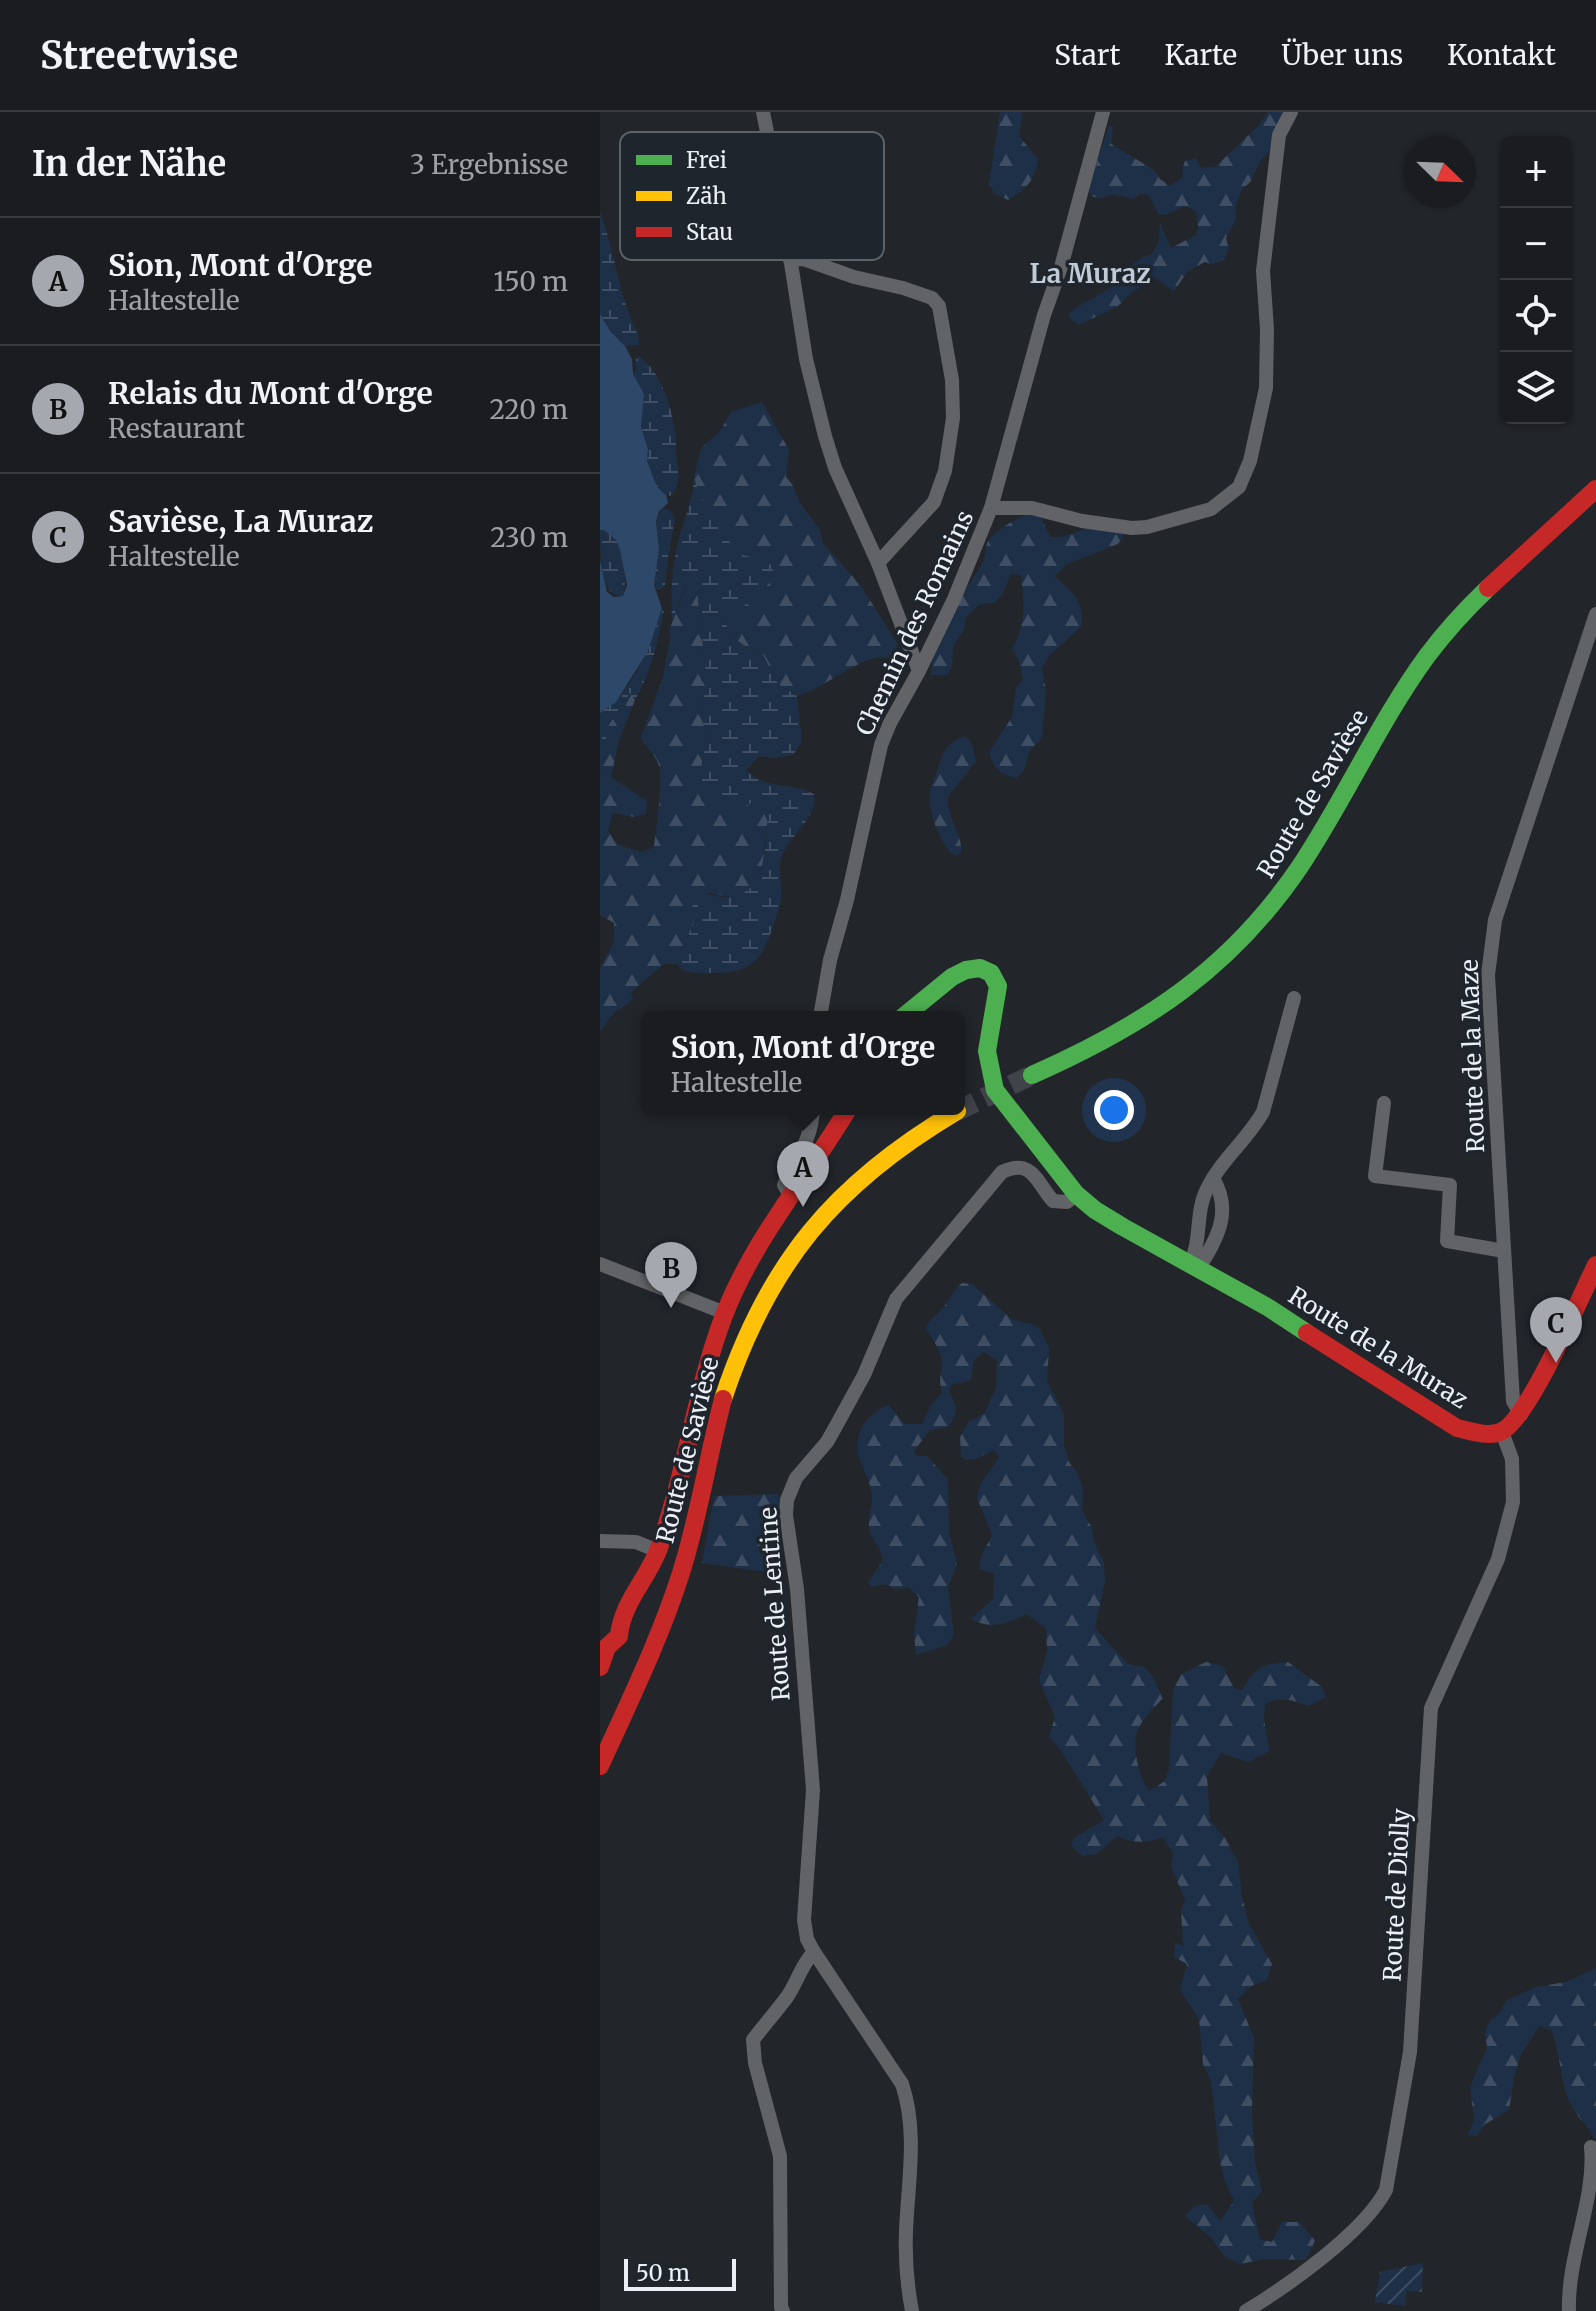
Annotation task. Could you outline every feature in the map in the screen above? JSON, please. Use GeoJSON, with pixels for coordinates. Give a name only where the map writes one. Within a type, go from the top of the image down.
{"type":"FeatureCollection","features":[{"type":"Feature","properties":{"kind":"street"},"geometry":{"type":"LineString","coordinates":[[763,112],[767,132]]}},
{"type":"Feature","properties":{"kind":"street","name":"Chemin des Romains"},"geometry":{"type":"LineString","coordinates":[[821,1011],[830,960],[847,900],[881,745],[954,599],[991,508],[1103,112]]}},
{"type":"Feature","properties":{"kind":"street"},"geometry":{"type":"LineString","coordinates":[[991,508],[1032,508],[1082,521],[1147,527],[1211,509],[1239,487],[1250,461],[1266,388],[1267,329],[1263,271],[1279,135],[1291,112]]}},
{"type":"Feature","properties":{"kind":"street"},"geometry":{"type":"LineString","coordinates":[[790,260],[806,359],[830,452],[878,563],[919,671]]}},
{"type":"Feature","properties":{"kind":"street"},"geometry":{"type":"LineString","coordinates":[[806,260],[932,298],[939,306],[952,380],[953,418],[945,471],[934,502],[878,563]]}},
{"type":"Feature","properties":{"kind":"street","name":"Route de Savièse"},"geometry":{"type":"LineString","coordinates":[[1032,1075],[1103,1042],[1162,1008],[1194,985],[1242,941],[1309,854],[1395,705],[1429,653],[1478,598],[1596,489]]}},
{"type":"Feature","properties":{"kind":"street","name":"Route de la Maze"},"geometry":{"type":"LineString","coordinates":[[1521,1415],[1513,1401],[1488,975],[1495,920],[1596,614]]}},
{"type":"Feature","properties":{"kind":"street","name":"Route de la Muraz"},"geometry":{"type":"LineString","coordinates":[[910,1011],[936,987],[964,970],[979,968],[994,976],[998,991],[987,1051],[995,1090],[1076,1194],[1123,1227],[1281,1315],[1457,1428],[1474,1433],[1502,1432]]}},
{"type":"Feature","properties":{"kind":"street"},"geometry":{"type":"LineString","coordinates":[[1195,1266],[1200,1207],[1213,1178],[1263,1112],[1294,998]]}},
{"type":"Feature","properties":{"kind":"street"},"geometry":{"type":"LineString","coordinates":[[1384,1103],[1375,1176],[1450,1185],[1447,1241],[1504,1251]]}},
{"type":"Feature","properties":{"kind":"street"},"geometry":{"type":"LineString","coordinates":[[792,1197],[784,1185],[805,1148],[813,1115]]}},
{"type":"Feature","properties":{"kind":"street"},"geometry":{"type":"LineString","coordinates":[[600,1667],[607,1647],[619,1636],[620,1621],[658,1551],[725,1313],[747,1265],[844,1115]]}},
{"type":"Feature","properties":{"kind":"street","name":"Route de Savièse"},"geometry":{"type":"LineString","coordinates":[[600,1766],[653,1648],[682,1570],[728,1382],[760,1303],[808,1230],[849,1186],[903,1143],[950,1115]]}},
{"type":"Feature","properties":{"kind":"street","name":"Route de Lentine"},"geometry":{"type":"LineString","coordinates":[[912,2311],[906,2260],[911,2127],[906,2097],[902,2084],[807,1939],[804,1920],[813,1790],[797,1589],[786,1515],[790,1488],[836,1426],[864,1375],[896,1299],[1002,1172],[1012,1168],[1029,1170],[1053,1201],[1067,1202],[1076,1194]]}},
{"type":"Feature","properties":{"kind":"street"},"geometry":{"type":"LineString","coordinates":[[1195,1266],[1213,1248],[1223,1220],[1221,1196],[1213,1178]]}},
{"type":"Feature","properties":{"kind":"street"},"geometry":{"type":"LineString","coordinates":[[600,1264],[725,1313]]}},
{"type":"Feature","properties":{"kind":"street"},"geometry":{"type":"LineString","coordinates":[[1502,1432],[1521,1415],[1596,1265]]}},
{"type":"Feature","properties":{"kind":"street","name":"Route de Diolly"},"geometry":{"type":"LineString","coordinates":[[1246,2311],[1268,2305],[1358,2227],[1378,2206],[1391,2172],[1411,2048],[1431,1708],[1498,1559],[1513,1502],[1512,1459],[1502,1432]]}},
{"type":"Feature","properties":{"kind":"street"},"geometry":{"type":"LineString","coordinates":[[600,1541],[636,1542],[658,1551]]}},
{"type":"Feature","properties":{"kind":"street"},"geometry":{"type":"LineString","coordinates":[[619,1636],[653,1648]]}},
{"type":"Feature","properties":{"kind":"street"},"geometry":{"type":"LineString","coordinates":[[783,2311],[780,2156],[755,2063],[753,2040],[786,1998],[814,1952]]}},
{"type":"Feature","properties":{"kind":"street"},"geometry":{"type":"LineString","coordinates":[[1569,2311],[1574,2254],[1593,2162],[1591,2147]]}},
{"type":"Feature","properties":{"kind":"green space"},"geometry":{"type":"Polygon","coordinates":[[[1000,112],[1022,112],[1019,136],[1038,159],[1029,184],[1008,200],[994,193],[989,183],[1000,112]]]}},
{"type":"Feature","properties":{"kind":"green space"},"geometry":{"type":"Polygon","coordinates":[[[1268,112],[1282,112],[1284,115],[1270,151],[1241,191],[1235,209],[1236,219],[1226,238],[1229,249],[1223,261],[1205,262],[1188,271],[1174,291],[1155,278],[1132,292],[1117,307],[1078,325],[1069,317],[1074,309],[1113,286],[1133,264],[1152,254],[1159,241],[1160,224],[1171,248],[1196,235],[1198,227],[1196,211],[1185,206],[1165,215],[1158,214],[1149,195],[1139,194],[1133,199],[1112,194],[1101,199],[1091,196],[1089,185],[1109,126],[1113,126],[1111,144],[1154,170],[1170,186],[1183,177],[1185,161],[1196,158],[1201,168],[1216,166],[1258,126],[1268,112]]]}},
{"type":"Feature","properties":{"kind":"green space"},"geometry":{"type":"Polygon","coordinates":[[[600,212],[639,345],[625,346],[610,331],[600,314],[600,212]]]}},
{"type":"Feature","properties":{"kind":"green space"},"geometry":{"type":"Polygon","coordinates":[[[640,356],[658,378],[672,417],[679,476],[676,488],[669,496],[657,488],[647,461],[648,449],[641,427],[644,394],[633,374],[636,358],[640,356]]]}},
{"type":"Feature","properties":{"kind":"green space"},"geometry":{"type":"Polygon","coordinates":[[[762,402],[789,450],[786,477],[800,503],[820,530],[823,543],[861,586],[897,643],[895,658],[865,661],[797,696],[778,684],[762,653],[743,645],[726,631],[729,613],[756,558],[737,555],[699,498],[694,477],[701,448],[720,431],[731,412],[762,402]]]}},
{"type":"Feature","properties":{"kind":"green space"},"geometry":{"type":"Polygon","coordinates":[[[694,477],[707,507],[737,554],[771,565],[775,576],[743,607],[729,613],[726,631],[743,645],[762,653],[778,684],[797,696],[802,742],[793,755],[775,758],[759,756],[746,770],[761,780],[814,794],[807,820],[781,859],[780,904],[764,949],[752,964],[724,973],[692,973],[677,964],[694,921],[692,898],[709,894],[728,897],[742,894],[751,887],[762,867],[768,815],[755,801],[723,813],[699,780],[707,736],[702,719],[706,674],[697,589],[686,585],[672,622],[674,560],[694,477]]]}},
{"type":"Feature","properties":{"kind":"green space"},"geometry":{"type":"Polygon","coordinates":[[[662,508],[668,509],[675,518],[665,586],[660,590],[654,585],[659,549],[656,522],[662,508]]]}},
{"type":"Feature","properties":{"kind":"green space"},"geometry":{"type":"Polygon","coordinates":[[[1029,513],[1040,516],[1050,537],[1062,537],[1106,522],[1124,535],[1118,544],[1067,564],[1055,576],[1079,603],[1082,626],[1050,655],[1042,668],[1046,690],[1042,738],[1029,752],[1024,770],[1017,778],[998,770],[989,752],[1012,717],[1016,688],[1023,679],[1012,648],[1022,621],[1021,575],[1011,574],[1002,595],[994,603],[980,604],[966,617],[964,630],[953,646],[952,666],[947,675],[931,675],[932,660],[942,631],[982,564],[989,539],[1004,526],[1029,513]]]}},
{"type":"Feature","properties":{"kind":"green space"},"geometry":{"type":"Polygon","coordinates":[[[600,530],[615,538],[620,550],[625,575],[623,596],[615,595],[606,582],[601,560],[600,530]]]}},
{"type":"Feature","properties":{"kind":"green space"},"geometry":{"type":"Polygon","coordinates":[[[687,585],[697,589],[706,674],[702,719],[707,736],[699,780],[732,812],[755,801],[768,815],[763,863],[752,888],[742,895],[728,897],[708,892],[677,964],[664,964],[631,992],[633,1000],[614,1013],[600,1031],[600,968],[614,942],[614,923],[600,915],[600,780],[606,736],[608,726],[631,692],[635,700],[619,741],[611,777],[647,801],[646,814],[634,817],[613,813],[608,831],[617,844],[641,852],[654,847],[660,770],[641,737],[663,677],[670,628],[687,585]]]}},
{"type":"Feature","properties":{"kind":"green space"},"geometry":{"type":"Polygon","coordinates":[[[662,608],[664,611],[656,645],[641,690],[635,700],[630,693],[608,726],[600,780],[600,713],[612,704],[631,680],[646,652],[662,608]]]}},
{"type":"Feature","properties":{"kind":"green space"},"geometry":{"type":"Polygon","coordinates":[[[966,736],[972,744],[976,761],[948,797],[949,812],[961,846],[961,853],[955,856],[944,844],[936,827],[930,792],[945,751],[955,740],[966,736]]]}},
{"type":"Feature","properties":{"kind":"green space"},"geometry":{"type":"Polygon","coordinates":[[[962,1283],[972,1284],[1013,1320],[1040,1329],[1049,1348],[1047,1381],[1064,1414],[1064,1445],[1083,1488],[1082,1510],[1104,1563],[1105,1582],[1095,1628],[1128,1664],[1144,1667],[1152,1675],[1163,1698],[1143,1721],[1136,1736],[1137,1761],[1149,1791],[1165,1781],[1169,1769],[1173,1690],[1181,1674],[1206,1662],[1223,1666],[1234,1688],[1242,1690],[1260,1668],[1288,1662],[1322,1687],[1326,1697],[1308,1706],[1286,1700],[1265,1704],[1269,1751],[1249,1762],[1221,1753],[1207,1776],[1210,1820],[1225,1838],[1238,1862],[1249,1924],[1272,1964],[1267,1980],[1251,1986],[1238,1999],[1254,2038],[1252,2111],[1255,2164],[1262,2191],[1252,2203],[1260,2239],[1272,2242],[1282,2222],[1300,2222],[1315,2241],[1306,2260],[1265,2259],[1240,2264],[1224,2256],[1211,2238],[1185,2216],[1195,2206],[1207,2204],[1220,2221],[1234,2201],[1220,2161],[1211,2081],[1203,2064],[1199,2019],[1180,1990],[1187,1964],[1174,1957],[1175,1942],[1183,1946],[1181,1911],[1185,1899],[1171,1867],[1173,1853],[1163,1837],[1140,1842],[1117,1836],[1097,1854],[1082,1856],[1071,1845],[1074,1838],[1104,1820],[1062,1752],[1049,1737],[1055,1717],[1039,1680],[1047,1651],[1046,1629],[1027,1614],[999,1624],[985,1624],[971,1619],[993,1599],[994,1574],[979,1569],[981,1557],[992,1535],[977,1498],[980,1485],[999,1457],[994,1450],[977,1459],[966,1460],[961,1456],[960,1436],[969,1421],[984,1414],[996,1388],[997,1360],[984,1352],[974,1360],[971,1380],[951,1385],[949,1392],[956,1410],[952,1422],[948,1427],[930,1430],[914,1451],[917,1456],[927,1456],[948,1479],[949,1533],[957,1563],[948,1588],[954,1635],[947,1645],[916,1655],[914,1634],[919,1597],[909,1588],[894,1589],[886,1584],[871,1587],[868,1583],[883,1560],[869,1527],[872,1495],[858,1451],[860,1434],[867,1420],[888,1405],[905,1424],[922,1424],[931,1405],[942,1393],[941,1357],[926,1329],[962,1283]]]}},
{"type":"Feature","properties":{"kind":"green space"},"geometry":{"type":"Polygon","coordinates":[[[778,1494],[781,1500],[779,1557],[765,1572],[702,1563],[714,1496],[778,1494]]]}},
{"type":"Feature","properties":{"kind":"green space"},"geometry":{"type":"Polygon","coordinates":[[[1596,1968],[1596,2143],[1567,2097],[1551,2030],[1539,2026],[1520,2056],[1509,2110],[1484,2125],[1477,2136],[1468,2135],[1474,2119],[1470,2087],[1487,2047],[1485,2033],[1490,2020],[1498,2015],[1507,2000],[1536,1987],[1566,1982],[1596,1968]]]}},
{"type":"Feature","properties":{"kind":"green space"},"geometry":{"type":"Polygon","coordinates":[[[1423,2263],[1422,2292],[1407,2291],[1405,2306],[1375,2302],[1380,2272],[1423,2263]]]}},
{"type":"Feature","properties":{"kind":"shaded area"},"geometry":{"type":"Polygon","coordinates":[[[600,314],[632,359],[633,374],[644,394],[641,427],[648,449],[647,461],[657,487],[666,495],[668,503],[659,511],[656,522],[659,549],[654,585],[662,608],[648,651],[616,702],[600,713],[600,560],[607,592],[614,597],[623,596],[627,585],[616,540],[600,530],[600,314]]]}},
{"type":"Feature","properties":{"kind":"tunnel"},"geometry":{"type":"LineString","coordinates":[[965,1107],[1032,1075]]}},
{"type":"Feature","properties":{"kind":"traffic: fast"},"geometry":{"type":"LineString","coordinates":[[1032,1075],[1112,1036],[1148,1014],[1215,964],[1245,935],[1301,865],[1393,707],[1427,656],[1488,588]]}},
{"type":"Feature","properties":{"kind":"traffic: fast"},"geometry":{"type":"LineString","coordinates":[[910,1011],[952,977],[966,970],[980,968],[991,973],[998,986],[987,1051],[995,1090],[1076,1194],[1123,1227],[1269,1308],[1307,1333]]}},
{"type":"Feature","properties":{"kind":"traffic: slow"},"geometry":{"type":"LineString","coordinates":[[723,1399],[761,1307],[784,1267],[811,1231],[841,1198],[875,1168],[951,1115]]}},
{"type":"Feature","properties":{"kind":"traffic: jam"},"geometry":{"type":"LineString","coordinates":[[1488,588],[1596,489]]}},
{"type":"Feature","properties":{"kind":"traffic: jam"},"geometry":{"type":"LineString","coordinates":[[619,1636],[625,1612],[659,1548],[713,1346],[735,1290],[764,1236],[844,1115]]}},
{"type":"Feature","properties":{"kind":"traffic: jam"},"geometry":{"type":"LineString","coordinates":[[1307,1333],[1457,1428],[1479,1433],[1500,1432],[1511,1423],[1538,1383],[1596,1265]]}},
{"type":"Feature","properties":{"kind":"traffic: jam"},"geometry":{"type":"LineString","coordinates":[[600,1766],[673,1598],[693,1530],[723,1399]]}},
{"type":"Feature","properties":{"kind":"traffic: jam"},"geometry":{"type":"LineString","coordinates":[[600,1667],[607,1647],[619,1636]]}},
{"type":"Feature","properties":{"kind":"place","name":"Sion, Mont d'Orge"},"geometry":{"type":"Point","coordinates":[803,1207]}},
{"type":"Feature","properties":{"kind":"place","name":"Relais du Mont d'Orge"},"geometry":{"type":"Point","coordinates":[671,1308]}},
{"type":"Feature","properties":{"kind":"place","name":"Savièse, La Muraz"},"geometry":{"type":"Point","coordinates":[1556,1363]}},
{"type":"Feature","properties":{"kind":"district","name":"La Muraz"},"geometry":{"type":"Point","coordinates":[1090,274]}}]}
